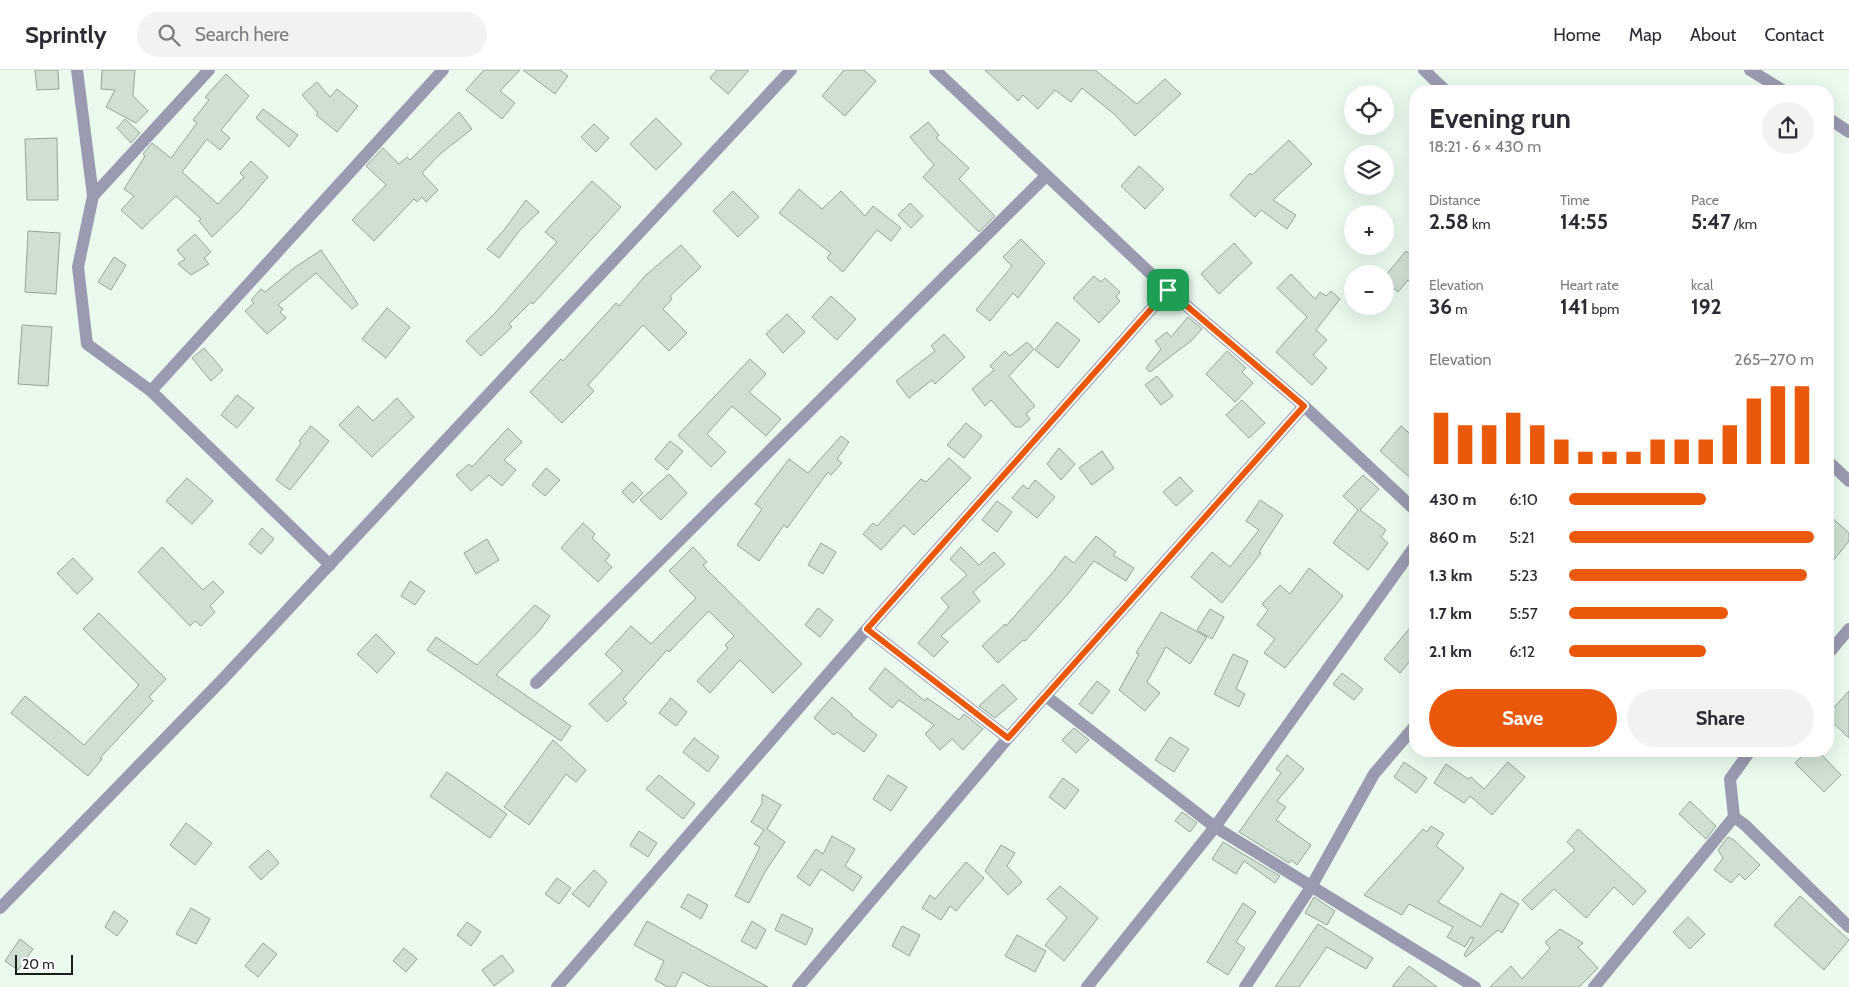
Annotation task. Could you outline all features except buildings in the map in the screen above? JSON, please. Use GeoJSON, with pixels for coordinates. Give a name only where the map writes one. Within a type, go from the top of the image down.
{"type":"FeatureCollection","features":[{"type":"Feature","properties":{"kind":"street"},"geometry":{"type":"LineString","coordinates":[[77,70],[93,196],[78,267],[87,344],[151,390],[330,565]]}},
{"type":"Feature","properties":{"kind":"street"},"geometry":{"type":"LineString","coordinates":[[93,196],[208,70]]}},
{"type":"Feature","properties":{"kind":"street"},"geometry":{"type":"LineString","coordinates":[[151,390],[443,70]]}},
{"type":"Feature","properties":{"kind":"street"},"geometry":{"type":"LineString","coordinates":[[0,908],[330,565],[791,70]]}},
{"type":"Feature","properties":{"kind":"street"},"geometry":{"type":"LineString","coordinates":[[935,70],[1168,290],[1304,406],[1409,504]]}},
{"type":"Feature","properties":{"kind":"street"},"geometry":{"type":"LineString","coordinates":[[1424,70],[1440,85]]}},
{"type":"Feature","properties":{"kind":"street"},"geometry":{"type":"LineString","coordinates":[[1750,70],[1774,85]]}},
{"type":"Feature","properties":{"kind":"street"},"geometry":{"type":"LineString","coordinates":[[1834,122],[1849,132]]}},
{"type":"Feature","properties":{"kind":"street"},"geometry":{"type":"LineString","coordinates":[[536,683],[1046,176]]}},
{"type":"Feature","properties":{"kind":"street"},"geometry":{"type":"LineString","coordinates":[[557,987],[867,629],[1168,290]]}},
{"type":"Feature","properties":{"kind":"street"},"geometry":{"type":"LineString","coordinates":[[798,987],[1008,738],[1047,697],[1304,406]]}},
{"type":"Feature","properties":{"kind":"street"},"geometry":{"type":"LineString","coordinates":[[1834,467],[1849,481]]}},
{"type":"Feature","properties":{"kind":"street"},"geometry":{"type":"LineString","coordinates":[[1087,987],[1215,827],[1409,554]]}},
{"type":"Feature","properties":{"kind":"street"},"geometry":{"type":"LineString","coordinates":[[867,629],[1008,738]]}},
{"type":"Feature","properties":{"kind":"street"},"geometry":{"type":"LineString","coordinates":[[1834,647],[1849,629]]}},
{"type":"Feature","properties":{"kind":"street"},"geometry":{"type":"LineString","coordinates":[[1047,697],[1215,827],[1475,987]]}},
{"type":"Feature","properties":{"kind":"street"},"geometry":{"type":"LineString","coordinates":[[1245,987],[1310,887],[1374,774],[1409,733]]}},
{"type":"Feature","properties":{"kind":"street"},"geometry":{"type":"LineString","coordinates":[[1594,987],[1734,817],[1730,779],[1746,757]]}},
{"type":"Feature","properties":{"kind":"street"},"geometry":{"type":"LineString","coordinates":[[1734,817],[1745,825],[1849,927]]}},
{"type":"Feature","properties":{"kind":"route"},"geometry":{"type":"LineString","coordinates":[[1168,290],[1304,406],[1047,697],[1008,738],[867,629],[1168,290]]}}]}
